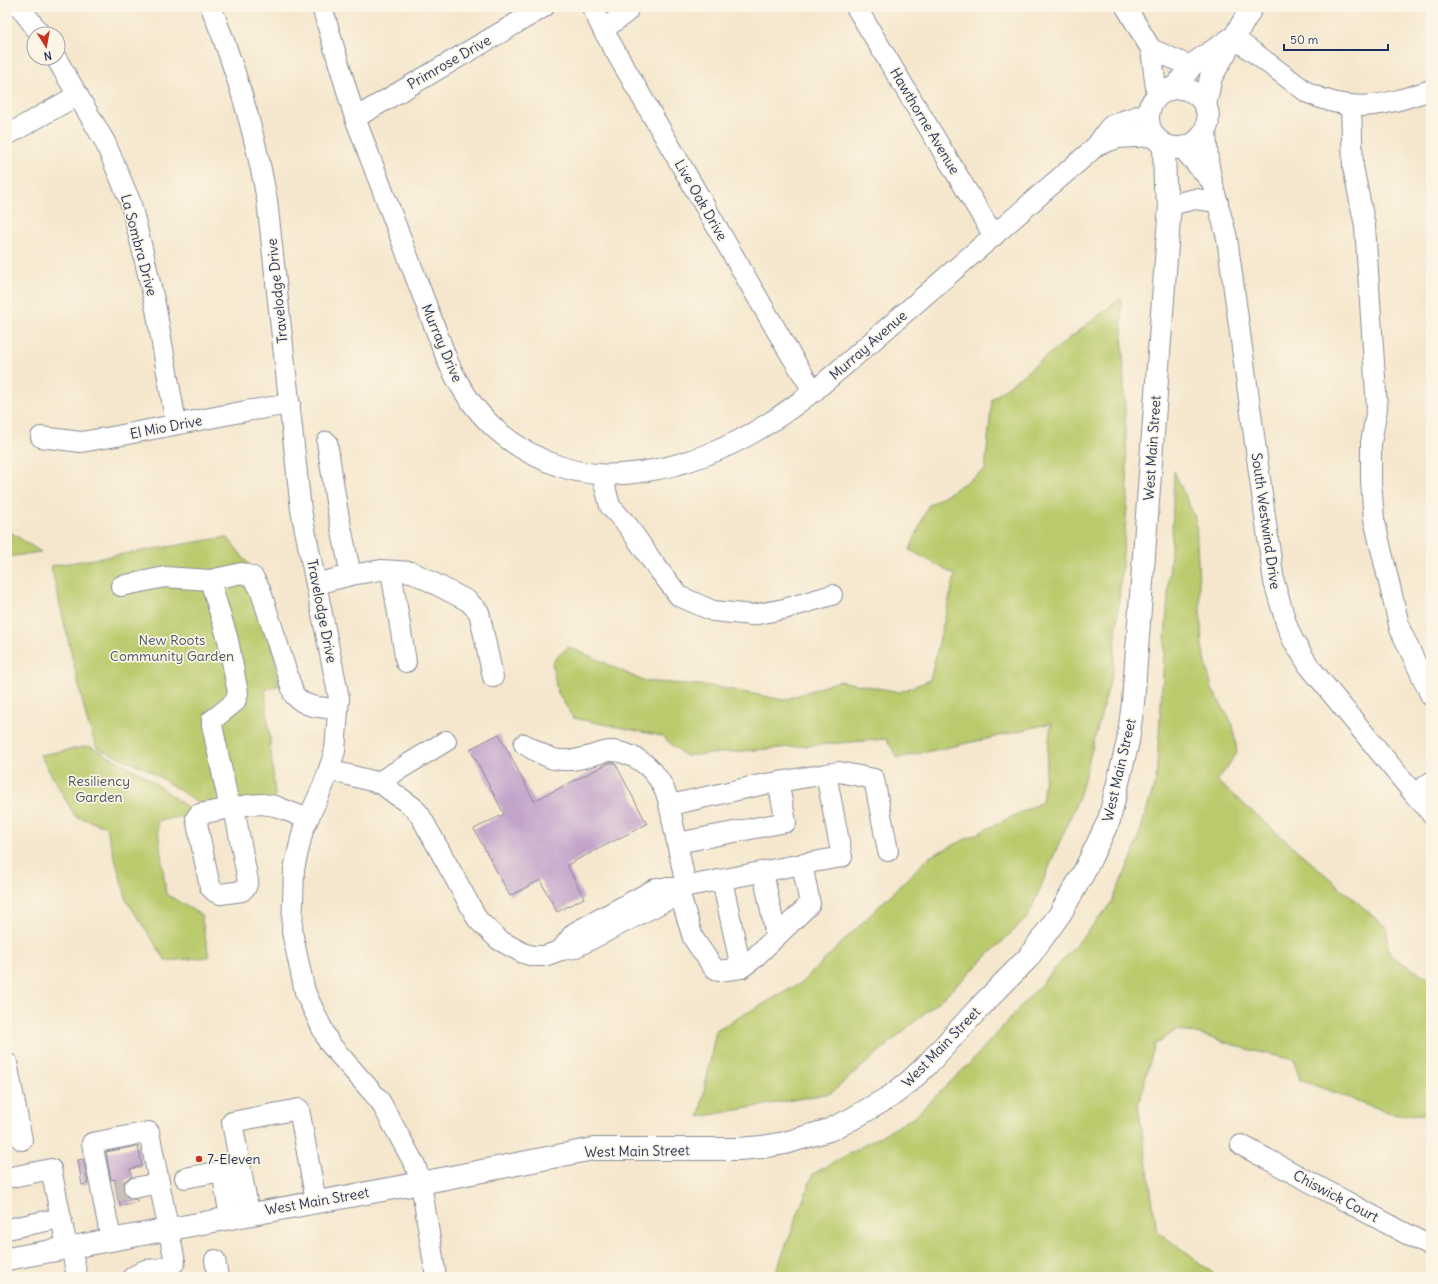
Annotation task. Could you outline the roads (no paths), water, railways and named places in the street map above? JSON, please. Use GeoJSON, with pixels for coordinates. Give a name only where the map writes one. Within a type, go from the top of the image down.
{"type":"FeatureCollection","features":[{"type":"Feature","properties":{"kind":"main road"},"geometry":{"type":"LineString","coordinates":[[1205,105],[1211,77],[1233,37],[1252,7]]}},
{"type":"Feature","properties":{"kind":"main road"},"geometry":{"type":"LineString","coordinates":[[1170,145],[1148,124],[1160,99],[1190,66],[1233,37]]}},
{"type":"Feature","properties":{"kind":"main road"},"geometry":{"type":"LineString","coordinates":[[1160,99],[1187,89],[1198,95],[1205,105],[1208,118],[1206,132]]}},
{"type":"Feature","properties":{"kind":"main road","name":"Murray Avenue"},"geometry":{"type":"LineString","coordinates":[[1170,145],[1196,143],[1206,132]]}},
{"type":"Feature","properties":{"kind":"main road","name":"West Main Street"},"geometry":{"type":"LineString","coordinates":[[7,1259],[168,1228],[421,1183],[593,1149],[739,1149],[785,1143],[829,1130],[871,1109],[909,1082],[926,1066],[977,1010],[1028,958],[1060,914],[1084,872],[1109,820],[1128,740],[1133,703],[1170,205],[1165,188],[1170,145]]}},
{"type":"Feature","properties":{"kind":"street"},"geometry":{"type":"LineString","coordinates":[[20,7],[34,26]]}},
{"type":"Feature","properties":{"kind":"street","name":"Travelodge Drive"},"geometry":{"type":"LineString","coordinates":[[212,7],[239,82],[251,121],[260,160],[267,200],[301,510],[339,698],[335,751],[324,784],[303,830],[294,869],[292,932],[305,992],[329,1043],[380,1101],[415,1166],[421,1183],[433,1274]]}},
{"type":"Feature","properties":{"kind":"street","name":"Murray Drive"},"geometry":{"type":"LineString","coordinates":[[322,7],[355,118],[448,362],[464,394],[496,430],[515,445],[531,454],[566,468],[602,475]]}},
{"type":"Feature","properties":{"kind":"street","name":"Primrose Drive"},"geometry":{"type":"LineString","coordinates":[[355,118],[544,7]]}},
{"type":"Feature","properties":{"kind":"street","name":"Live Oak Drive"},"geometry":{"type":"LineString","coordinates":[[592,7],[603,30],[789,352],[814,392]]}},
{"type":"Feature","properties":{"kind":"street"},"geometry":{"type":"LineString","coordinates":[[603,30],[627,12],[628,7]]}},
{"type":"Feature","properties":{"kind":"street","name":"Hawthorne Avenue"},"geometry":{"type":"LineString","coordinates":[[856,7],[994,236]]}},
{"type":"Feature","properties":{"kind":"street"},"geometry":{"type":"LineString","coordinates":[[1126,7],[1151,49],[1160,99]]}},
{"type":"Feature","properties":{"kind":"street"},"geometry":{"type":"LineString","coordinates":[[1233,37],[1308,93],[1329,101],[1351,106],[1378,105],[1431,90]]}},
{"type":"Feature","properties":{"kind":"street"},"geometry":{"type":"LineString","coordinates":[[1151,49],[1190,66]]}},
{"type":"Feature","properties":{"kind":"street","name":"La Sombra Drive"},"geometry":{"type":"LineString","coordinates":[[61,66],[105,142],[130,201],[156,309],[176,424]]}},
{"type":"Feature","properties":{"kind":"street"},"geometry":{"type":"LineString","coordinates":[[7,135],[78,95]]}},
{"type":"Feature","properties":{"kind":"street","name":"Murray Avenue"},"geometry":{"type":"LineString","coordinates":[[602,475],[653,470],[701,457],[749,436],[771,423],[814,392],[994,236],[1097,145],[1111,125],[1160,99]]}},
{"type":"Feature","properties":{"kind":"street"},"geometry":{"type":"LineString","coordinates":[[1351,106],[1354,167],[1365,226],[1377,408],[1371,443],[1370,481],[1374,519],[1400,629],[1431,696]]}},
{"type":"Feature","properties":{"kind":"street","name":"South Westwind Drive"},"geometry":{"type":"LineString","coordinates":[[1206,132],[1208,161],[1212,182],[1227,238],[1274,582],[1282,610],[1293,640],[1309,666],[1414,794],[1431,812]]}},
{"type":"Feature","properties":{"kind":"street","name":"Murray Avenue"},"geometry":{"type":"LineString","coordinates":[[1097,145],[1118,138],[1170,145]]}},
{"type":"Feature","properties":{"kind":"street","name":"South Westwind Drive"},"geometry":{"type":"LineString","coordinates":[[1170,145],[1212,182]]}},
{"type":"Feature","properties":{"kind":"street"},"geometry":{"type":"LineString","coordinates":[[1170,205],[1195,199],[1218,202]]}},
{"type":"Feature","properties":{"kind":"street","name":"El Mio Drive"},"geometry":{"type":"LineString","coordinates":[[41,438],[81,442],[290,404]]}},
{"type":"Feature","properties":{"kind":"street"},"geometry":{"type":"LineString","coordinates":[[327,442],[337,508],[350,575]]}},
{"type":"Feature","properties":{"kind":"street"},"geometry":{"type":"LineString","coordinates":[[602,475],[610,506],[628,526],[652,561],[679,596],[713,611],[752,615],[784,609],[832,595]]}},
{"type":"Feature","properties":{"kind":"street"},"geometry":{"type":"LineString","coordinates":[[316,584],[350,575],[381,570],[412,572],[468,601],[479,612],[493,677]]}},
{"type":"Feature","properties":{"kind":"street"},"geometry":{"type":"LineString","coordinates":[[391,571],[406,662]]}},
{"type":"Feature","properties":{"kind":"street"},"geometry":{"type":"LineString","coordinates":[[121,586],[165,577],[210,580],[242,573],[253,577],[260,589],[294,695],[300,701],[308,705],[338,709]]}},
{"type":"Feature","properties":{"kind":"street"},"geometry":{"type":"LineString","coordinates":[[210,580],[228,640],[238,693],[235,702],[212,720],[212,725],[232,808],[248,881],[242,890],[221,894],[210,888],[196,818],[199,814],[232,808],[262,804],[275,806],[308,819]]}},
{"type":"Feature","properties":{"kind":"street"},"geometry":{"type":"LineString","coordinates":[[377,782],[446,740]]}},
{"type":"Feature","properties":{"kind":"street"},"geometry":{"type":"LineString","coordinates":[[524,744],[542,755],[554,759],[586,758],[612,751],[636,758],[656,774],[664,786],[670,805],[677,843],[681,891],[693,938],[713,967],[719,970],[741,968],[752,960],[810,904],[802,864]]}},
{"type":"Feature","properties":{"kind":"street"},"geometry":{"type":"LineString","coordinates":[[329,770],[380,783],[412,807],[420,815],[478,920],[499,940],[523,953],[545,956],[561,950],[574,933],[657,888],[681,891],[722,880],[842,857],[826,774]]}},
{"type":"Feature","properties":{"kind":"street"},"geometry":{"type":"LineString","coordinates":[[670,805],[778,782],[839,772],[874,779],[888,851]]}},
{"type":"Feature","properties":{"kind":"street"},"geometry":{"type":"LineString","coordinates":[[677,843],[786,822],[778,782]]}},
{"type":"Feature","properties":{"kind":"street"},"geometry":{"type":"LineString","coordinates":[[1414,794],[1431,782]]}},
{"type":"Feature","properties":{"kind":"street"},"geometry":{"type":"LineString","coordinates":[[762,872],[776,936]]}},
{"type":"Feature","properties":{"kind":"street"},"geometry":{"type":"LineString","coordinates":[[722,880],[741,968]]}},
{"type":"Feature","properties":{"kind":"street"},"geometry":{"type":"LineString","coordinates":[[7,1063],[22,1140]]}},
{"type":"Feature","properties":{"kind":"street"},"geometry":{"type":"LineString","coordinates":[[239,1215],[232,1122],[299,1109],[316,1201]]}},
{"type":"Feature","properties":{"kind":"street"},"geometry":{"type":"LineString","coordinates":[[111,1239],[118,1191],[92,1143],[149,1132],[175,1262],[174,1264],[159,1269],[145,1270],[133,1277]]}},
{"type":"Feature","properties":{"kind":"street","name":"Chiswick Court"},"geometry":{"type":"LineString","coordinates":[[1241,1145],[1431,1247]]}},
{"type":"Feature","properties":{"kind":"street"},"geometry":{"type":"LineString","coordinates":[[7,1178],[51,1169],[61,1218],[77,1277]]}},
{"type":"Feature","properties":{"kind":"street"},"geometry":{"type":"LineString","coordinates":[[185,1178],[222,1171],[239,1215]]}},
{"type":"Feature","properties":{"kind":"street"},"geometry":{"type":"LineString","coordinates":[[118,1191],[159,1183]]}},
{"type":"Feature","properties":{"kind":"street"},"geometry":{"type":"LineString","coordinates":[[7,1229],[61,1218]]}},
{"type":"Feature","properties":{"kind":"tunnel"},"geometry":{"type":"LineString","coordinates":[[117,1191],[134,1188]]}},
{"type":"Feature","properties":{"kind":"place","name":"7-Eleven"},"geometry":{"type":"Point","coordinates":[199,1159]}},
{"type":"Feature","properties":{"kind":"park label","name":"New Roots Community Garden"},"geometry":{"type":"Point","coordinates":[172,648]}},
{"type":"Feature","properties":{"kind":"park label","name":"Resiliency Garden"},"geometry":{"type":"Point","coordinates":[99,790]}}]}
